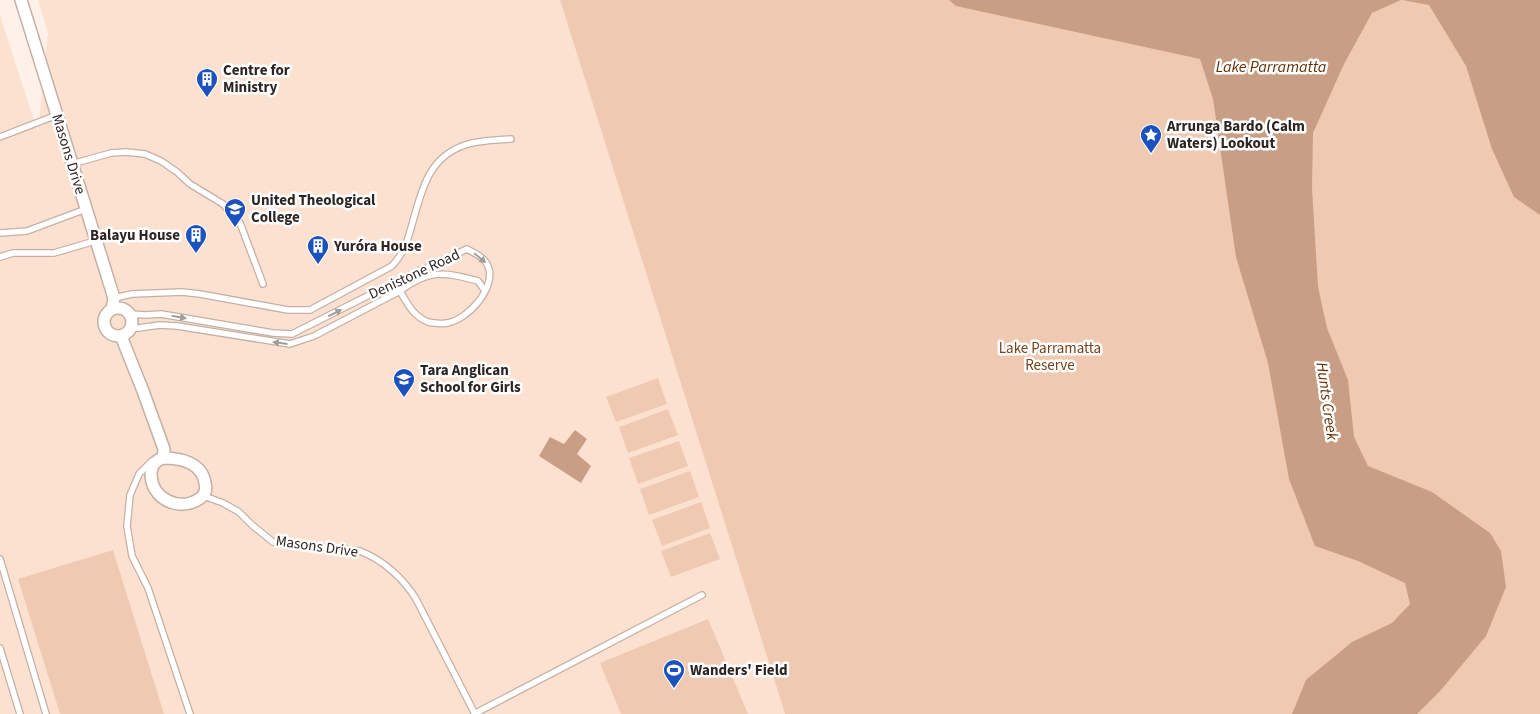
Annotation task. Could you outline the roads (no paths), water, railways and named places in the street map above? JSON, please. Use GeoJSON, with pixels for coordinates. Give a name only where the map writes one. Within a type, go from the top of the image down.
{"type":"FeatureCollection","features":[{"type":"Feature","properties":{"kind":"street","name":"Masons Drive"},"geometry":{"type":"LineString","coordinates":[[21,0],[113,303]]}},
{"type":"Feature","properties":{"kind":"street"},"geometry":{"type":"LineString","coordinates":[[113,303],[130,314],[131,329],[128,333],[121,336],[108,332],[104,324],[106,314],[113,303]]}},
{"type":"Feature","properties":{"kind":"street"},"geometry":{"type":"LineString","coordinates":[[121,336],[164,453],[200,469],[206,487],[204,496],[186,505],[165,500],[157,493],[151,482],[151,471],[154,463],[164,453]]}},
{"type":"Feature","properties":{"kind":"lane"},"geometry":{"type":"LineString","coordinates":[[0,137],[56,115]]}},
{"type":"Feature","properties":{"kind":"lane"},"geometry":{"type":"LineString","coordinates":[[113,303],[132,294],[182,292],[288,310],[310,310],[392,266],[402,255],[410,234],[423,185],[432,169],[446,154],[465,145],[511,139]]}},
{"type":"Feature","properties":{"kind":"lane"},"geometry":{"type":"LineString","coordinates":[[72,164],[111,153],[126,152],[145,154],[161,161],[190,184],[223,204],[240,222],[263,284]]}},
{"type":"Feature","properties":{"kind":"lane"},"geometry":{"type":"LineString","coordinates":[[0,233],[27,231],[86,210]]}},
{"type":"Feature","properties":{"kind":"lane"},"geometry":{"type":"LineString","coordinates":[[0,257],[13,253],[54,253],[95,241]]}},
{"type":"Feature","properties":{"kind":"lane","name":"Denistone Road"},"geometry":{"type":"LineString","coordinates":[[130,314],[161,314],[273,333],[292,334],[391,284],[468,249],[482,257],[489,267],[490,275],[480,300],[466,315],[448,323],[429,322],[419,316],[407,304],[400,291],[314,336],[290,344],[160,324],[131,329]]}},
{"type":"Feature","properties":{"kind":"lane"},"geometry":{"type":"LineString","coordinates":[[400,291],[422,278],[430,275],[444,274],[478,281],[485,291]]}},
{"type":"Feature","properties":{"kind":"lane"},"geometry":{"type":"LineString","coordinates":[[164,453],[139,474],[130,495],[127,526],[132,556],[148,588],[190,714]]}},
{"type":"Feature","properties":{"kind":"lane","name":"Masons Drive"},"geometry":{"type":"LineString","coordinates":[[204,496],[223,503],[239,512],[273,542],[360,551],[372,556],[394,573],[407,584],[416,599],[474,714]]}},
{"type":"Feature","properties":{"kind":"lane"},"geometry":{"type":"LineString","coordinates":[[0,559],[46,714]]}},
{"type":"Feature","properties":{"kind":"lane"},"geometry":{"type":"LineString","coordinates":[[474,714],[702,595]]}},
{"type":"Feature","properties":{"kind":"lane"},"geometry":{"type":"LineString","coordinates":[[0,648],[20,714]]}},
{"type":"Feature","properties":{"kind":"water","name":"Lake Parramatta"},"geometry":{"type":"Polygon","coordinates":[[[949,0],[1401,0],[1372,13],[1344,64],[1313,133],[1312,188],[1318,287],[1327,328],[1348,380],[1354,437],[1368,466],[1432,492],[1490,533],[1501,551],[1506,587],[1486,636],[1441,690],[1417,714],[1292,714],[1306,680],[1352,642],[1392,623],[1410,604],[1405,583],[1358,561],[1315,546],[1289,479],[1268,363],[1236,257],[1213,99],[1200,59],[956,6],[949,0]]]}},
{"type":"Feature","properties":{"kind":"water"},"geometry":{"type":"Polygon","coordinates":[[[1402,0],[1540,0],[1540,215],[1514,197],[1492,149],[1466,66],[1429,5],[1402,0]]]}},
{"type":"Feature","properties":{"kind":"water"},"geometry":{"type":"Polygon","coordinates":[[[575,430],[587,439],[577,454],[591,466],[581,483],[539,456],[550,437],[564,444],[575,430]]]}},
{"type":"Feature","properties":{"kind":"place","name":"Centre for Ministry"},"geometry":{"type":"Point","coordinates":[207,98]}},
{"type":"Feature","properties":{"kind":"place","name":"Arrunga Bardo (Calm Waters) Lookout"},"geometry":{"type":"Point","coordinates":[1151,154]}},
{"type":"Feature","properties":{"kind":"place","name":"United Theological College"},"geometry":{"type":"Point","coordinates":[235,228]}},
{"type":"Feature","properties":{"kind":"place","name":"Balayu House"},"geometry":{"type":"Point","coordinates":[196,254]}},
{"type":"Feature","properties":{"kind":"place","name":"Yuróra House"},"geometry":{"type":"Point","coordinates":[318,265]}},
{"type":"Feature","properties":{"kind":"place","name":"Tara Anglican School for Girls"},"geometry":{"type":"Point","coordinates":[404,398]}},
{"type":"Feature","properties":{"kind":"place","name":"Wanders' Field"},"geometry":{"type":"Point","coordinates":[674,689]}},
{"type":"Feature","properties":{"kind":"park label","name":"Lake Parramatta Reserve"},"geometry":{"type":"Point","coordinates":[1050,356]}},
{"type":"Feature","properties":{"kind":"water label","name":"Hunts Creek"},"geometry":{"type":"Point","coordinates":[1328,401]}}]}
